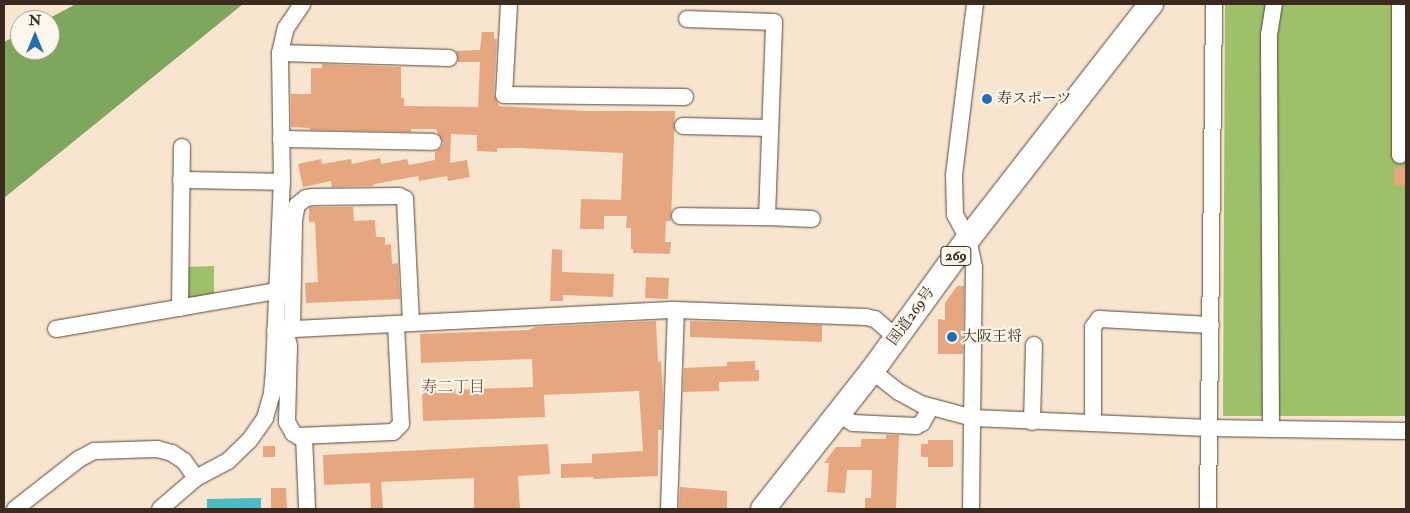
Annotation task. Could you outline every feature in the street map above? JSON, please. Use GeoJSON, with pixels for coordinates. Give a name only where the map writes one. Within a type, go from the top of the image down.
{"type":"FeatureCollection","features":[{"type":"Feature","properties":{"kind":"highway","name":"国道269号"},"geometry":{"type":"LineString","coordinates":[[762,509],[872,371],[968,239],[1151,4]]}},
{"type":"Feature","properties":{"kind":"street"},"geometry":{"type":"LineString","coordinates":[[160,509],[196,478],[228,461],[250,441],[266,418],[284,330],[294,220],[298,205],[306,198],[399,196],[405,199],[402,424],[393,432],[304,436],[293,433],[287,422],[289,346],[284,330],[276,291],[282,182],[280,53],[286,28],[302,4]]}},
{"type":"Feature","properties":{"kind":"street"},"geometry":{"type":"LineString","coordinates":[[509,4],[504,95],[685,97]]}},
{"type":"Feature","properties":{"kind":"street"},"geometry":{"type":"LineString","coordinates":[[971,509],[974,267],[968,239],[955,215],[954,175],[975,4]]}},
{"type":"Feature","properties":{"kind":"street"},"geometry":{"type":"LineString","coordinates":[[1208,509],[1214,4]]}},
{"type":"Feature","properties":{"kind":"street"},"geometry":{"type":"LineString","coordinates":[[1271,429],[1269,35],[1274,4]]}},
{"type":"Feature","properties":{"kind":"street"},"geometry":{"type":"LineString","coordinates":[[1400,4],[1403,26],[1400,155]]}},
{"type":"Feature","properties":{"kind":"street"},"geometry":{"type":"LineString","coordinates":[[687,18],[774,22],[767,217]]}},
{"type":"Feature","properties":{"kind":"street"},"geometry":{"type":"LineString","coordinates":[[280,53],[449,58]]}},
{"type":"Feature","properties":{"kind":"street"},"geometry":{"type":"LineString","coordinates":[[683,126],[770,128]]}},
{"type":"Feature","properties":{"kind":"street"},"geometry":{"type":"LineString","coordinates":[[281,139],[433,142]]}},
{"type":"Feature","properties":{"kind":"street"},"geometry":{"type":"LineString","coordinates":[[180,308],[182,147]]}},
{"type":"Feature","properties":{"kind":"street"},"geometry":{"type":"LineString","coordinates":[[181,180],[282,182]]}},
{"type":"Feature","properties":{"kind":"street"},"geometry":{"type":"LineString","coordinates":[[680,216],[812,218]]}},
{"type":"Feature","properties":{"kind":"street"},"geometry":{"type":"LineString","coordinates":[[56,329],[276,291]]}},
{"type":"Feature","properties":{"kind":"street"},"geometry":{"type":"LineString","coordinates":[[284,330],[676,310],[866,317],[875,319],[896,337]]}},
{"type":"Feature","properties":{"kind":"street"},"geometry":{"type":"LineString","coordinates":[[670,509],[676,310]]}},
{"type":"Feature","properties":{"kind":"street"},"geometry":{"type":"LineString","coordinates":[[1093,423],[1093,327],[1098,319],[1211,325]]}},
{"type":"Feature","properties":{"kind":"street"},"geometry":{"type":"LineString","coordinates":[[1032,422],[1034,345]]}},
{"type":"Feature","properties":{"kind":"street"},"geometry":{"type":"LineString","coordinates":[[872,371],[899,392],[921,404],[973,418],[1209,428],[1406,431]]}},
{"type":"Feature","properties":{"kind":"street"},"geometry":{"type":"LineString","coordinates":[[838,414],[853,423],[916,426],[922,423],[931,407]]}},
{"type":"Feature","properties":{"kind":"street"},"geometry":{"type":"LineString","coordinates":[[304,436],[307,509]]}},
{"type":"Feature","properties":{"kind":"street"},"geometry":{"type":"LineString","coordinates":[[15,509],[79,459],[94,451],[157,449],[172,453],[184,461],[196,478]]}},
{"type":"Feature","properties":{"kind":"green space"},"geometry":{"type":"Polygon","coordinates":[[[76,4],[243,4],[4,198],[4,42],[10,39],[10,60],[60,60],[60,13],[76,4]]]}},
{"type":"Feature","properties":{"kind":"green space"},"geometry":{"type":"Polygon","coordinates":[[[1225,4],[1406,4],[1406,416],[1223,416],[1225,4]]]}},
{"type":"Feature","properties":{"kind":"green space"},"geometry":{"type":"Polygon","coordinates":[[[214,266],[214,295],[187,299],[186,267],[214,266]]]}},
{"type":"Feature","properties":{"kind":"water"},"geometry":{"type":"Polygon","coordinates":[[[261,498],[261,509],[207,509],[207,499],[261,498]]]}},
{"type":"Feature","properties":{"kind":"building"},"geometry":{"type":"Polygon","coordinates":[[[482,32],[494,32],[494,39],[497,39],[494,94],[499,106],[586,111],[675,111],[671,221],[666,221],[665,242],[671,242],[670,254],[633,253],[633,249],[631,249],[631,228],[626,228],[627,216],[604,216],[604,229],[580,229],[581,199],[621,200],[623,153],[521,148],[497,148],[497,152],[477,151],[477,135],[451,134],[450,163],[467,160],[470,177],[448,181],[447,176],[419,181],[418,176],[372,186],[332,187],[331,181],[303,187],[298,164],[321,159],[322,164],[351,159],[352,164],[380,158],[381,164],[407,159],[409,165],[435,160],[435,152],[441,148],[443,143],[436,129],[411,129],[411,132],[310,130],[310,128],[291,127],[291,94],[311,94],[311,68],[322,68],[322,64],[401,67],[401,98],[404,98],[404,106],[478,107],[480,62],[458,62],[456,51],[480,50],[482,32]]]}},
{"type":"Feature","properties":{"kind":"building"},"geometry":{"type":"Polygon","coordinates":[[[1394,167],[1406,167],[1406,186],[1394,186],[1394,167]]]}},
{"type":"Feature","properties":{"kind":"building"},"geometry":{"type":"Polygon","coordinates":[[[353,207],[354,221],[375,220],[376,237],[385,237],[385,245],[391,244],[392,264],[398,263],[400,299],[306,303],[305,283],[318,282],[315,222],[309,222],[309,208],[353,207]]]}},
{"type":"Feature","properties":{"kind":"building"},"geometry":{"type":"Polygon","coordinates":[[[552,249],[562,250],[562,272],[614,274],[613,297],[563,295],[563,301],[550,301],[552,249]]]}},
{"type":"Feature","properties":{"kind":"building"},"geometry":{"type":"Polygon","coordinates":[[[646,277],[669,278],[668,299],[645,298],[646,277]]]}},
{"type":"Feature","properties":{"kind":"building","name":"大阪王将"},"geometry":{"type":"Polygon","coordinates":[[[957,286],[964,286],[963,354],[938,354],[938,319],[945,320],[945,303],[957,286]]]}},
{"type":"Feature","properties":{"kind":"building"},"geometry":{"type":"Polygon","coordinates":[[[656,321],[658,362],[661,361],[663,394],[662,430],[658,430],[658,476],[593,479],[593,477],[561,478],[561,464],[592,463],[592,454],[643,451],[639,391],[544,395],[545,417],[423,421],[422,391],[533,387],[532,359],[421,363],[420,334],[528,330],[536,327],[656,321]]]}},
{"type":"Feature","properties":{"kind":"building"},"geometry":{"type":"Polygon","coordinates":[[[690,321],[822,325],[822,342],[690,337],[690,321]]]}},
{"type":"Feature","properties":{"kind":"building"},"geometry":{"type":"Polygon","coordinates":[[[755,361],[755,370],[759,370],[759,381],[719,382],[719,391],[683,392],[684,368],[727,366],[727,362],[755,361]]]}},
{"type":"Feature","properties":{"kind":"building"},"geometry":{"type":"Polygon","coordinates":[[[886,435],[899,435],[896,508],[865,509],[865,498],[871,498],[872,470],[847,470],[845,493],[827,492],[829,463],[824,463],[836,447],[861,447],[861,439],[886,439],[886,435]]]}},
{"type":"Feature","properties":{"kind":"building"},"geometry":{"type":"Polygon","coordinates":[[[928,440],[953,440],[953,467],[928,467],[928,457],[921,457],[921,444],[928,444],[928,440]]]}},
{"type":"Feature","properties":{"kind":"building"},"geometry":{"type":"Polygon","coordinates":[[[548,444],[550,474],[518,476],[520,509],[474,509],[474,478],[381,482],[383,509],[371,509],[370,483],[324,485],[323,455],[548,444]]]}},
{"type":"Feature","properties":{"kind":"building"},"geometry":{"type":"Polygon","coordinates":[[[263,446],[275,446],[275,457],[263,457],[263,446]]]}},
{"type":"Feature","properties":{"kind":"building"},"geometry":{"type":"Polygon","coordinates":[[[680,487],[727,491],[727,509],[679,509],[680,487]]]}},
{"type":"Feature","properties":{"kind":"building"},"geometry":{"type":"Polygon","coordinates":[[[271,488],[286,488],[287,509],[271,509],[271,488]]]}},
{"type":"Feature","properties":{"kind":"place","name":"寿スポーツ"},"geometry":{"type":"Point","coordinates":[987,99]}},
{"type":"Feature","properties":{"kind":"place","name":"大阪王将"},"geometry":{"type":"Point","coordinates":[952,337]}},
{"type":"Feature","properties":{"kind":"district","name":"寿二丁目"},"geometry":{"type":"Point","coordinates":[453,387]}}]}
